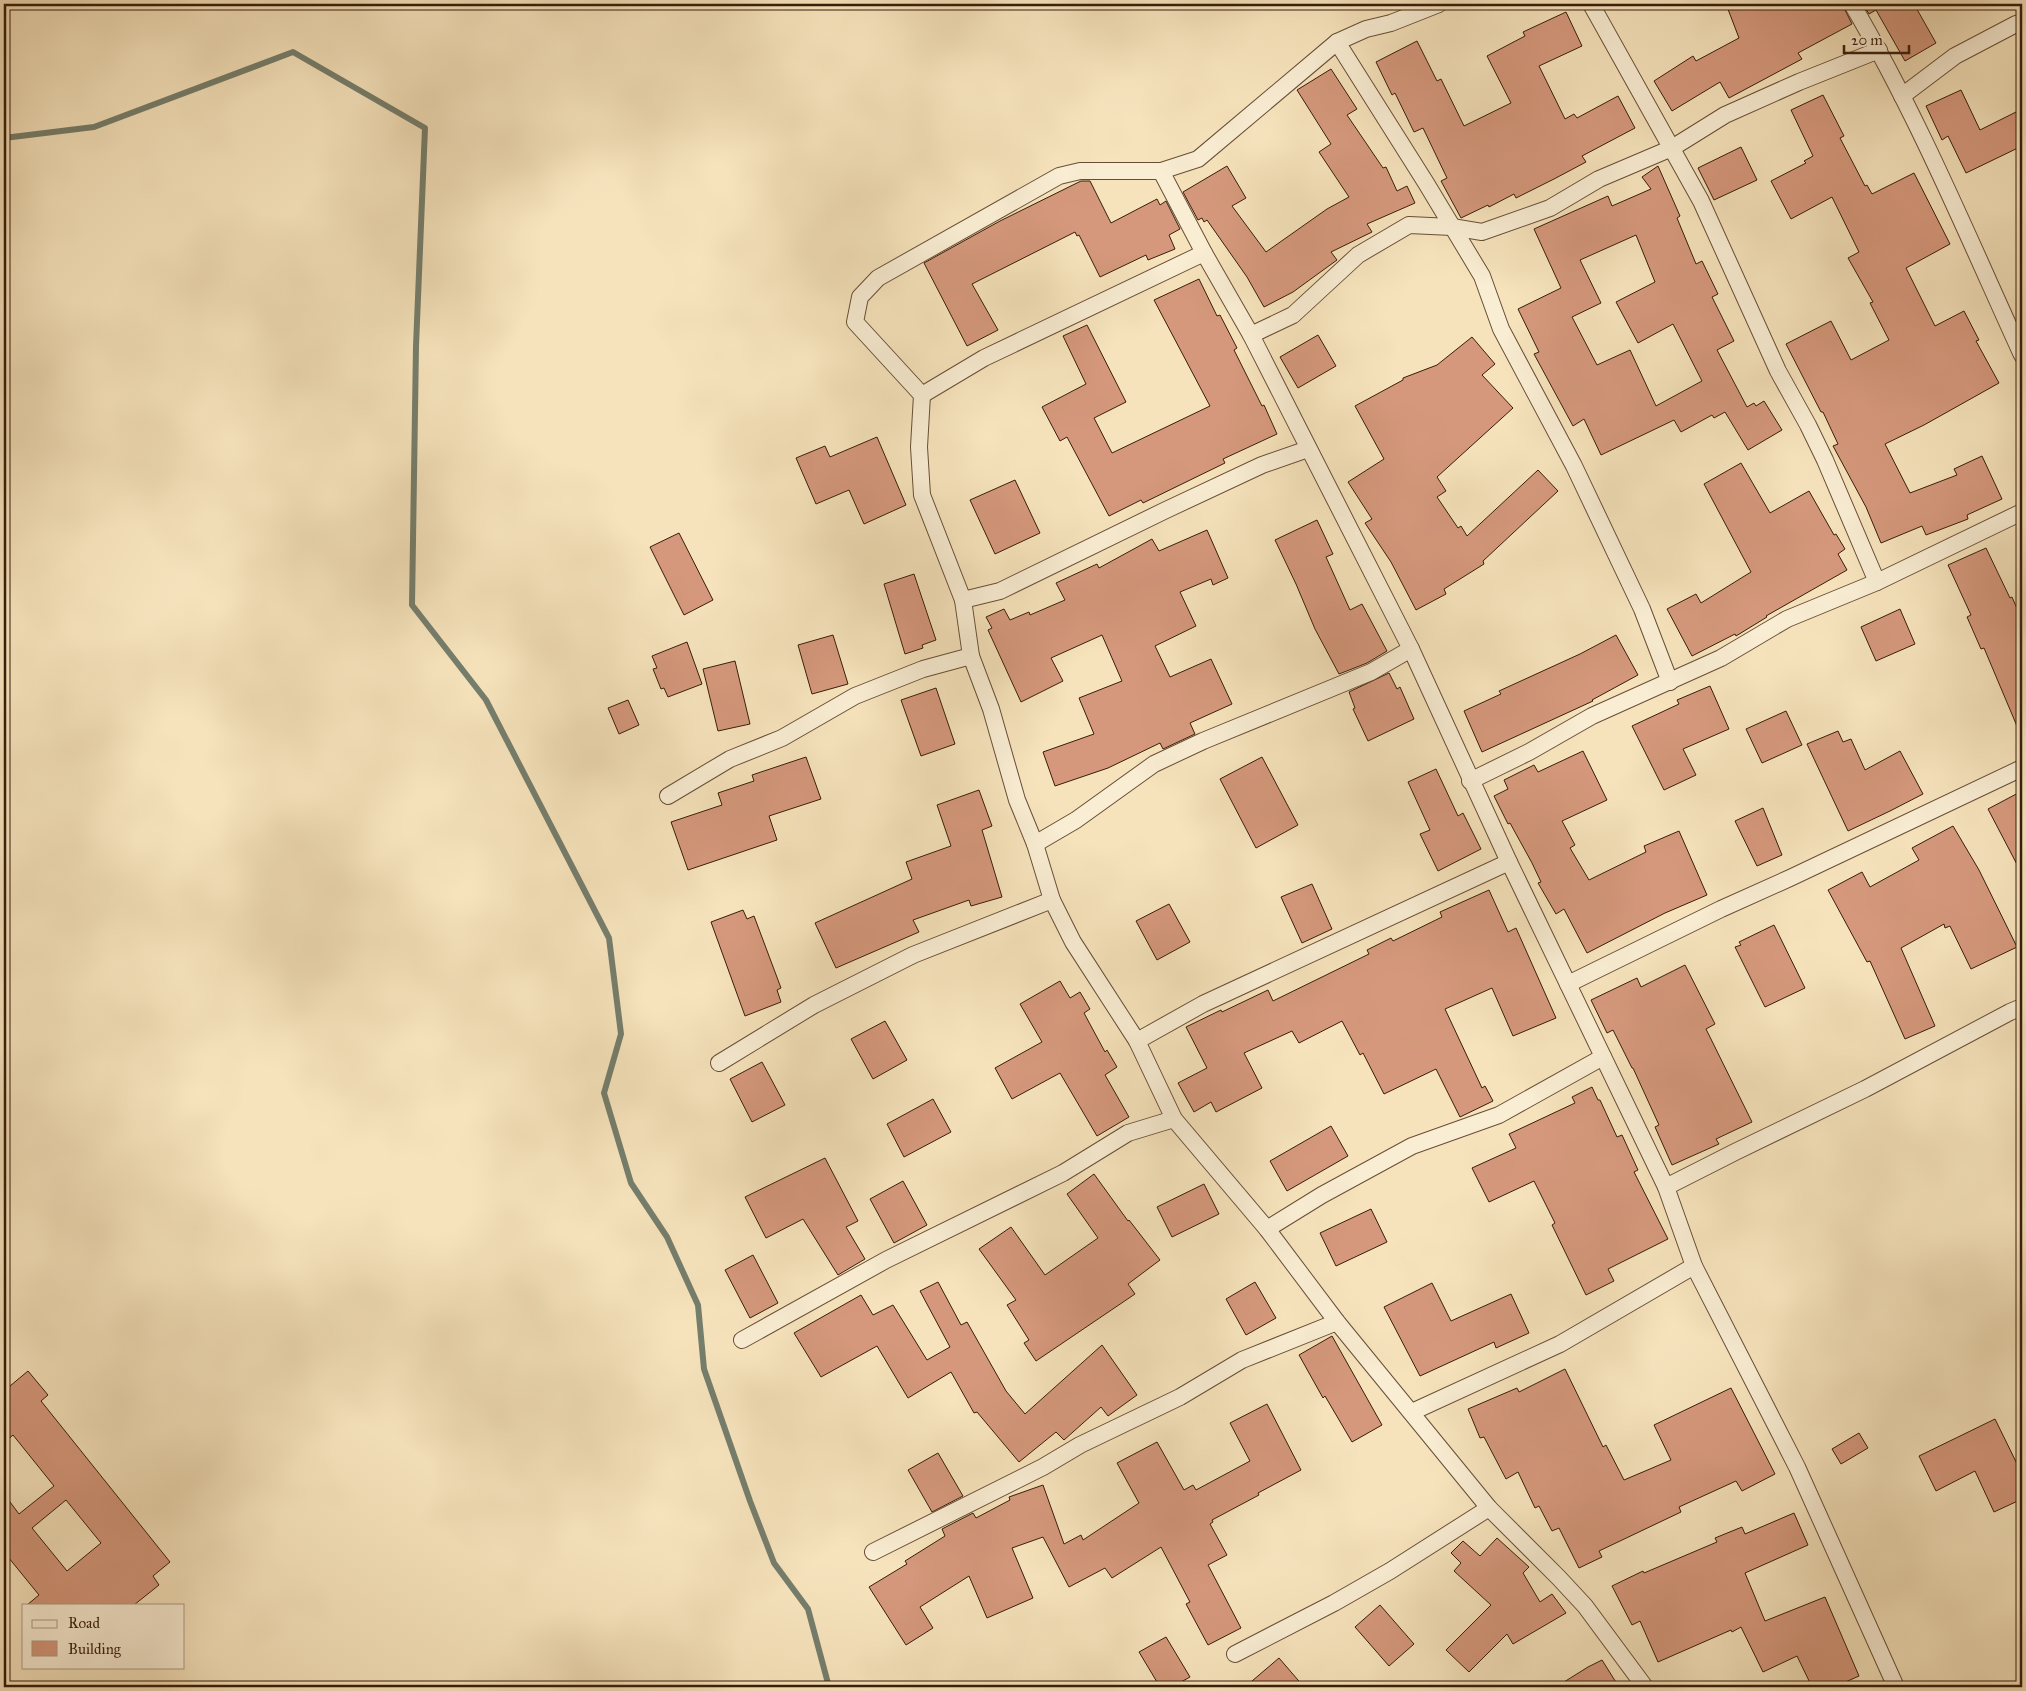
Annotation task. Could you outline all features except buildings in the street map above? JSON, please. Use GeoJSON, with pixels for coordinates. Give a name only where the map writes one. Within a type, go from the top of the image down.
{"type":"FeatureCollection","features":[{"type":"Feature","properties":{"kind":"street"},"geometry":{"type":"LineString","coordinates":[[1439,4],[1366,29],[1337,42],[1198,159],[1161,171],[1080,171],[1059,176],[878,278],[860,297],[856,322],[922,395],[919,447],[922,495],[963,600],[971,656],[991,709],[1017,800],[1035,844],[1052,900],[1073,942],[1137,1041],[1174,1119],[1267,1229],[1337,1322],[1489,1508],[1585,1606],[1645,1687]]}},
{"type":"Feature","properties":{"kind":"street"},"geometry":{"type":"LineString","coordinates":[[1591,4],[1701,201],[1778,371],[1816,442],[1877,582]]}},
{"type":"Feature","properties":{"kind":"street"},"geometry":{"type":"LineString","coordinates":[[1852,4],[1879,50],[1902,96],[2022,355]]}},
{"type":"Feature","properties":{"kind":"street"},"geometry":{"type":"LineString","coordinates":[[1902,96],[1955,56],[2022,22]]}},
{"type":"Feature","properties":{"kind":"street"},"geometry":{"type":"LineString","coordinates":[[1337,42],[1426,182],[1482,276],[1501,329],[1574,466],[1642,609],[1670,682]]}},
{"type":"Feature","properties":{"kind":"street"},"geometry":{"type":"LineString","coordinates":[[1251,335],[1293,315],[1358,255],[1409,224],[1452,227],[1482,232],[1550,208],[1600,179],[1672,148],[1725,115],[1799,82],[1879,50]]}},
{"type":"Feature","properties":{"kind":"street"},"geometry":{"type":"LineString","coordinates":[[1161,171],[1204,253],[1251,335],[1411,649],[1470,781],[1666,1187],[1694,1266],[1797,1466],[1896,1687]]}},
{"type":"Feature","properties":{"kind":"street"},"geometry":{"type":"LineString","coordinates":[[922,395],[984,358],[1204,253]]}},
{"type":"Feature","properties":{"kind":"street"},"geometry":{"type":"LineString","coordinates":[[963,600],[1000,591],[1062,559],[1253,469],[1308,449]]}},
{"type":"Feature","properties":{"kind":"street"},"geometry":{"type":"LineString","coordinates":[[1470,781],[1529,752],[1592,716],[1721,658],[1787,619],[1877,582],[2022,512]]}},
{"type":"Feature","properties":{"kind":"street"},"geometry":{"type":"LineString","coordinates":[[1035,844],[1076,820],[1154,764],[1203,741],[1371,672],[1411,649]]}},
{"type":"Feature","properties":{"kind":"street"},"geometry":{"type":"LineString","coordinates":[[668,796],[730,759],[782,738],[855,696],[923,669],[971,656]]}},
{"type":"Feature","properties":{"kind":"street"},"geometry":{"type":"LineString","coordinates":[[1568,984],[1721,909],[2022,768]]}},
{"type":"Feature","properties":{"kind":"street"},"geometry":{"type":"LineString","coordinates":[[1137,1041],[1203,1004],[1509,862]]}},
{"type":"Feature","properties":{"kind":"street"},"geometry":{"type":"LineString","coordinates":[[719,1063],[814,1005],[913,955],[1052,900]]}},
{"type":"Feature","properties":{"kind":"street"},"geometry":{"type":"LineString","coordinates":[[1666,1187],[1864,1089],[2022,1007]]}},
{"type":"Feature","properties":{"kind":"street"},"geometry":{"type":"LineString","coordinates":[[1267,1229],[1322,1195],[1412,1146],[1499,1115],[1603,1057]]}},
{"type":"Feature","properties":{"kind":"street"},"geometry":{"type":"LineString","coordinates":[[742,1340],[886,1260],[1063,1173],[1128,1133],[1174,1119]]}},
{"type":"Feature","properties":{"kind":"street"},"geometry":{"type":"LineString","coordinates":[[1412,1412],[1560,1344],[1694,1266]]}},
{"type":"Feature","properties":{"kind":"street"},"geometry":{"type":"LineString","coordinates":[[873,1552],[1080,1445],[1180,1397],[1242,1360],[1337,1322]]}},
{"type":"Feature","properties":{"kind":"street"},"geometry":{"type":"LineString","coordinates":[[1235,1654],[1382,1576],[1489,1508]]}},
{"type":"Feature","properties":{"kind":"waterway"},"geometry":{"type":"LineString","coordinates":[[4,138],[94,127],[293,52],[425,128],[416,346],[412,605],[486,700],[609,938],[621,1034],[604,1093],[631,1183],[667,1237],[698,1305],[704,1369],[750,1501],[774,1563],[808,1609],[829,1687]]}}]}
